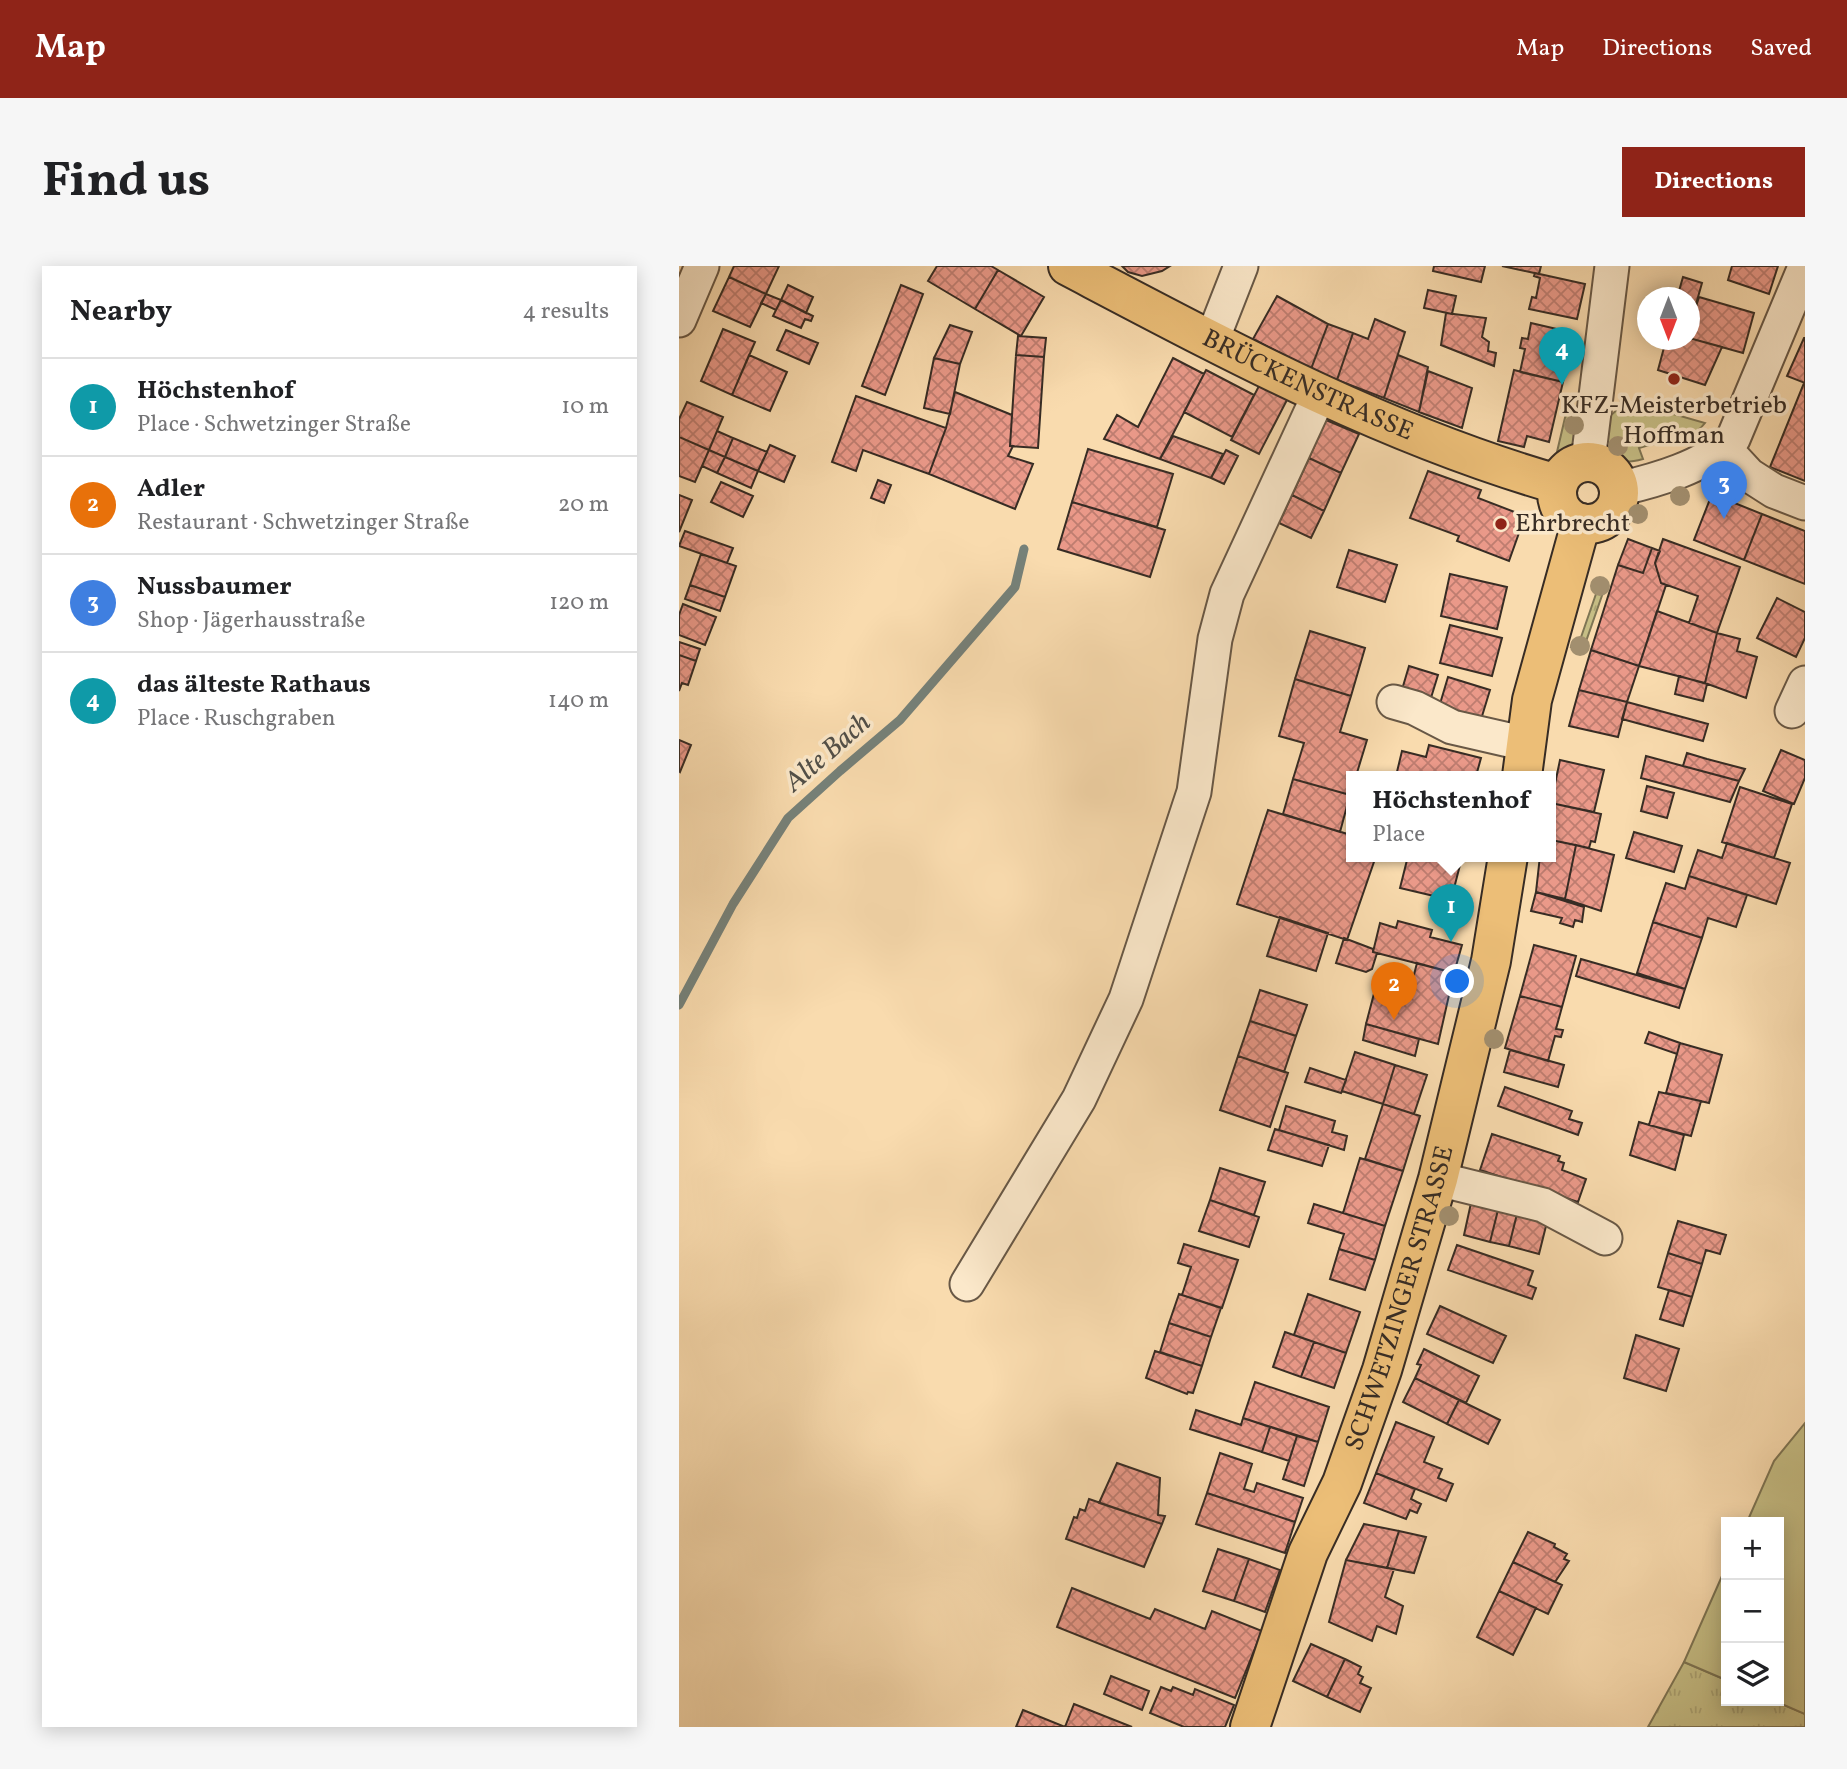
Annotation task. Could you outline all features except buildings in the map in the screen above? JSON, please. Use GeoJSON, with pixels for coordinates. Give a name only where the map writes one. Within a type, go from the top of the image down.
{"type":"FeatureCollection","features":[{"type":"Feature","properties":{"kind":"main road","name":"BRÜCKENSTRASSE"},"geometry":{"type":"LineString","coordinates":[[1068,266],[1319,395],[1414,435],[1497,466],[1557,484]]}},
{"type":"Feature","properties":{"kind":"main road"},"geometry":{"type":"LineString","coordinates":[[1588,461],[1599,463],[1609,470],[1616,478],[1619,489],[1615,509],[1609,516],[1591,524],[1569,519],[1556,496],[1557,484],[1562,474],[1578,463],[1588,461]]}},
{"type":"Feature","properties":{"kind":"main road"},"geometry":{"type":"LineString","coordinates":[[1524,760],[1532,700],[1581,523]]}},
{"type":"Feature","properties":{"kind":"main road","name":"SCHWETZINGER STRASSE"},"geometry":{"type":"LineString","coordinates":[[1250,1727],[1308,1553],[1352,1459],[1382,1370],[1438,1178],[1490,961],[1508,862]]}},
{"type":"Feature","properties":{"kind":"street"},"geometry":{"type":"LineString","coordinates":[[679,320],[702,266]]}},
{"type":"Feature","properties":{"kind":"street"},"geometry":{"type":"LineString","coordinates":[[1212,340],[1241,266]]}},
{"type":"Feature","properties":{"kind":"street"},"geometry":{"type":"LineString","coordinates":[[1588,461],[1612,266]]}},
{"type":"Feature","properties":{"kind":"street"},"geometry":{"type":"LineString","coordinates":[[1619,489],[1665,475],[1724,448],[1738,430],[1805,267]]}},
{"type":"Feature","properties":{"kind":"street"},"geometry":{"type":"LineString","coordinates":[[967,1284],[1079,1099],[1126,999],[1194,792],[1215,639],[1227,594],[1319,395]]}},
{"type":"Feature","properties":{"kind":"street"},"geometry":{"type":"LineString","coordinates":[[1724,448],[1749,475],[1774,491],[1805,503]]}},
{"type":"Feature","properties":{"kind":"street"},"geometry":{"type":"LineString","coordinates":[[1394,702],[1415,708],[1524,760]]}},
{"type":"Feature","properties":{"kind":"street"},"geometry":{"type":"LineString","coordinates":[[1438,1178],[1543,1205],[1605,1238]]}},
{"type":"Feature","properties":{"kind":"green space"},"geometry":{"type":"Polygon","coordinates":[[[1621,399],[1705,423],[1683,438],[1639,448],[1643,459],[1620,461],[1610,453],[1607,438],[1609,417],[1619,408],[1621,399]]]}},
{"type":"Feature","properties":{"kind":"green space"},"geometry":{"type":"Polygon","coordinates":[[[1567,409],[1582,411],[1573,448],[1566,456],[1557,452],[1567,409]]]}},
{"type":"Feature","properties":{"kind":"green space"},"geometry":{"type":"Polygon","coordinates":[[[1593,581],[1606,584],[1583,650],[1571,647],[1573,641],[1579,643],[1597,591],[1593,581]]]}},
{"type":"Feature","properties":{"kind":"green space"},"geometry":{"type":"Polygon","coordinates":[[[1805,1423],[1805,1714],[1784,1705],[1784,1517],[1749,1517],[1774,1461],[1805,1423]]]}},
{"type":"Feature","properties":{"kind":"green space"},"geometry":{"type":"Polygon","coordinates":[[[1721,1578],[1721,1678],[1684,1662],[1721,1578]]]}},
{"type":"Feature","properties":{"kind":"green space"},"geometry":{"type":"Polygon","coordinates":[[[1684,1662],[1721,1678],[1721,1706],[1784,1705],[1805,1714],[1805,1727],[1648,1727],[1684,1662]]]}},
{"type":"Feature","properties":{"kind":"waterway","name":"Alte Bach"},"geometry":{"type":"LineString","coordinates":[[679,1005],[733,904],[788,818],[900,720],[1015,587],[1024,549]]}},
{"type":"Feature","properties":{"kind":"place","name":"KFZ-Meisterbetrieb Hoffman"},"geometry":{"type":"Point","coordinates":[1674,379]}},
{"type":"Feature","properties":{"kind":"place","name":"das älteste Rathaus"},"geometry":{"type":"Point","coordinates":[1562,385]}},
{"type":"Feature","properties":{"kind":"place","name":"Nussbaumer"},"geometry":{"type":"Point","coordinates":[1724,519]}},
{"type":"Feature","properties":{"kind":"place","name":"Ehrbrecht"},"geometry":{"type":"Point","coordinates":[1501,524]}},
{"type":"Feature","properties":{"kind":"place","name":"Höchstenhof"},"geometry":{"type":"Point","coordinates":[1451,942]}},
{"type":"Feature","properties":{"kind":"place","name":"Adler"},"geometry":{"type":"Point","coordinates":[1394,1020]}}]}
